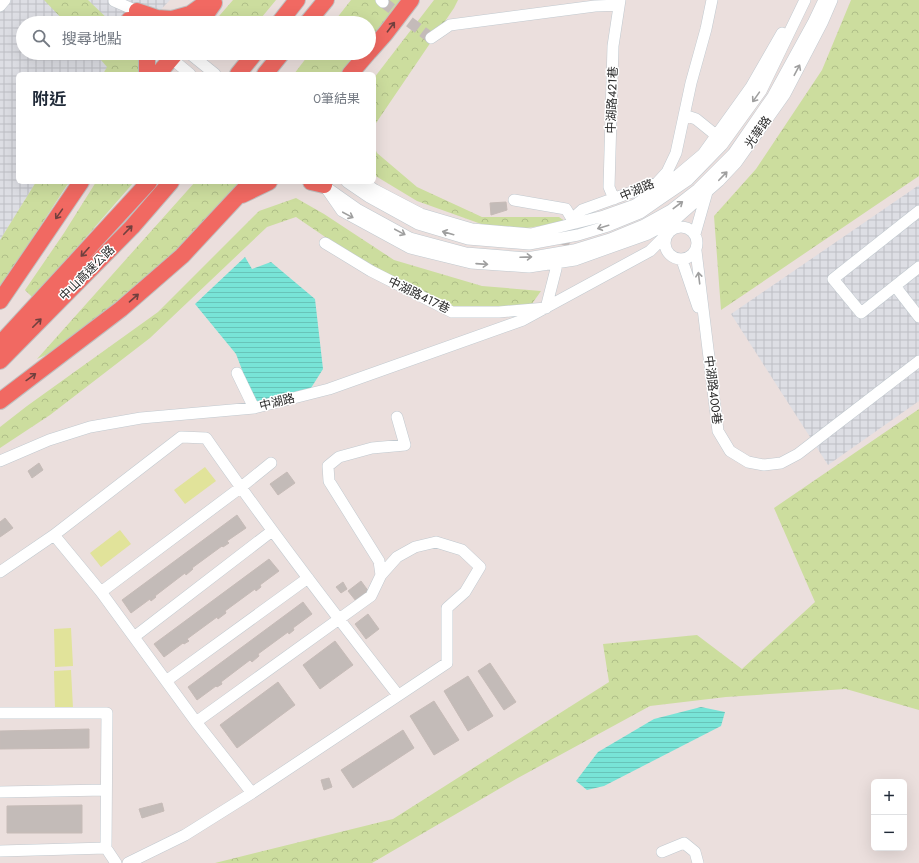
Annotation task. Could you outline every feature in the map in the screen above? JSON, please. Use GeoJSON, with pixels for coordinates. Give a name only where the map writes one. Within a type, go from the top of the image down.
{"type":"FeatureCollection","features":[{"type":"Feature","properties":{"kind":"highway"},"geometry":{"type":"LineString","coordinates":[[183,16],[190,14],[210,0]]}},
{"type":"Feature","properties":{"kind":"highway"},"geometry":{"type":"LineString","coordinates":[[205,16],[216,0]]}},
{"type":"Feature","properties":{"kind":"highway"},"geometry":{"type":"LineString","coordinates":[[284,16],[297,0]]}},
{"type":"Feature","properties":{"kind":"highway"},"geometry":{"type":"LineString","coordinates":[[313,16],[326,0]]}},
{"type":"Feature","properties":{"kind":"highway"},"geometry":{"type":"LineString","coordinates":[[376,45],[410,0]]}},
{"type":"Feature","properties":{"kind":"highway"},"geometry":{"type":"LineString","coordinates":[[147,60],[147,72]]}},
{"type":"Feature","properties":{"kind":"highway"},"geometry":{"type":"LineString","coordinates":[[159,72],[168,60]]}},
{"type":"Feature","properties":{"kind":"highway"},"geometry":{"type":"LineString","coordinates":[[240,72],[249,60]]}},
{"type":"Feature","properties":{"kind":"highway"},"geometry":{"type":"LineString","coordinates":[[267,72],[276,60]]}},
{"type":"Feature","properties":{"kind":"highway"},"geometry":{"type":"LineString","coordinates":[[352,72],[363,60]]}},
{"type":"Feature","properties":{"kind":"highway"},"geometry":{"type":"LineString","coordinates":[[0,301],[80,184]]}},
{"type":"Feature","properties":{"kind":"highway","name":"中山高速公路"},"geometry":{"type":"LineString","coordinates":[[0,344],[147,184]]}},
{"type":"Feature","properties":{"kind":"highway","name":"中山高速公路"},"geometry":{"type":"LineString","coordinates":[[0,361],[132,227],[169,184]]}},
{"type":"Feature","properties":{"kind":"highway"},"geometry":{"type":"LineString","coordinates":[[0,401],[121,309],[182,256],[249,184]]}},
{"type":"Feature","properties":{"kind":"highway"},"geometry":{"type":"LineString","coordinates":[[237,198],[265,184]]}},
{"type":"Feature","properties":{"kind":"street"},"geometry":{"type":"LineString","coordinates":[[0,6],[5,0]]}},
{"type":"Feature","properties":{"kind":"street"},"geometry":{"type":"LineString","coordinates":[[113,0],[129,16]]}},
{"type":"Feature","properties":{"kind":"street","name":"中湖路"},"geometry":{"type":"LineString","coordinates":[[514,200],[566,209],[572,219],[582,210],[657,183],[667,172],[676,153],[690,83],[706,29],[712,0]]}},
{"type":"Feature","properties":{"kind":"street"},"geometry":{"type":"LineString","coordinates":[[350,184],[368,197],[418,224],[468,239],[529,244],[578,235],[608,226],[637,209],[703,154],[751,87],[798,0]]}},
{"type":"Feature","properties":{"kind":"street","name":"光華路"},"geometry":{"type":"LineString","coordinates":[[637,209],[688,180],[722,145],[760,91],[805,0]]}},
{"type":"Feature","properties":{"kind":"street","name":"光華路"},"geometry":{"type":"LineString","coordinates":[[646,229],[698,189],[733,154],[772,96],[813,23],[824,0]]}},
{"type":"Feature","properties":{"kind":"street","name":"光華路"},"geometry":{"type":"LineString","coordinates":[[646,229],[676,219],[707,192],[736,163],[785,94],[822,23],[832,0]]}},
{"type":"Feature","properties":{"kind":"street"},"geometry":{"type":"LineString","coordinates":[[431,38],[450,25],[619,2]]}},
{"type":"Feature","properties":{"kind":"street","name":"中湖路421巷"},"geometry":{"type":"LineString","coordinates":[[614,199],[609,187],[613,46],[619,2]]}},
{"type":"Feature","properties":{"kind":"street"},"geometry":{"type":"LineString","coordinates":[[176,60],[188,72]]}},
{"type":"Feature","properties":{"kind":"street"},"geometry":{"type":"LineString","coordinates":[[198,60],[213,72]]}},
{"type":"Feature","properties":{"kind":"street"},"geometry":{"type":"LineString","coordinates":[[684,115],[696,119],[716,136]]}},
{"type":"Feature","properties":{"kind":"street"},"geometry":{"type":"LineString","coordinates":[[320,184],[357,209],[410,238],[466,253],[527,258],[574,250],[646,229]]}},
{"type":"Feature","properties":{"kind":"street"},"geometry":{"type":"LineString","coordinates":[[367,184],[375,190],[421,214],[472,229],[502,232],[531,234],[637,209]]}},
{"type":"Feature","properties":{"kind":"street"},"geometry":{"type":"LineString","coordinates":[[650,251],[678,259],[692,255],[696,251],[698,245],[695,234],[707,192]]}},
{"type":"Feature","properties":{"kind":"street"},"geometry":{"type":"LineString","coordinates":[[919,211],[833,279],[861,313],[919,267]]}},
{"type":"Feature","properties":{"kind":"street"},"geometry":{"type":"LineString","coordinates":[[676,219],[665,239],[666,250],[678,259]]}},
{"type":"Feature","properties":{"kind":"street"},"geometry":{"type":"LineString","coordinates":[[667,234],[671,230],[681,227],[687,228],[695,234]]}},
{"type":"Feature","properties":{"kind":"street","name":"中湖路"},"geometry":{"type":"LineString","coordinates":[[0,461],[49,440],[90,427],[141,418],[254,408],[329,389],[523,320],[650,251],[667,234]]}},
{"type":"Feature","properties":{"kind":"street","name":"中湖路417巷"},"geometry":{"type":"LineString","coordinates":[[325,243],[372,271],[452,312],[499,312],[546,308]]}},
{"type":"Feature","properties":{"kind":"street","name":"中湖路400巷"},"geometry":{"type":"LineString","coordinates":[[696,251],[718,431],[730,451],[748,462],[764,465],[781,463],[798,454],[919,361]]}},
{"type":"Feature","properties":{"kind":"street","name":"中湖路400巷"},"geometry":{"type":"LineString","coordinates":[[678,259],[706,331]]}},
{"type":"Feature","properties":{"kind":"street"},"geometry":{"type":"LineString","coordinates":[[546,308],[556,269]]}},
{"type":"Feature","properties":{"kind":"street"},"geometry":{"type":"LineString","coordinates":[[895,286],[919,317]]}},
{"type":"Feature","properties":{"kind":"street"},"geometry":{"type":"LineString","coordinates":[[237,373],[254,408]]}},
{"type":"Feature","properties":{"kind":"street"},"geometry":{"type":"LineString","coordinates":[[381,575],[379,561],[329,481],[328,466],[340,457],[372,448],[405,445],[397,417]]}},
{"type":"Feature","properties":{"kind":"street"},"geometry":{"type":"LineString","coordinates":[[0,572],[54,535],[181,437],[206,438],[240,488],[272,531],[338,619],[398,695]]}},
{"type":"Feature","properties":{"kind":"street"},"geometry":{"type":"LineString","coordinates":[[101,592],[271,463]]}},
{"type":"Feature","properties":{"kind":"street"},"geometry":{"type":"LineString","coordinates":[[134,637],[272,531]]}},
{"type":"Feature","properties":{"kind":"street"},"geometry":{"type":"LineString","coordinates":[[54,535],[101,592],[196,722],[252,793]]}},
{"type":"Feature","properties":{"kind":"street"},"geometry":{"type":"LineString","coordinates":[[128,863],[185,835],[252,793],[447,663],[447,608],[465,592],[480,567],[462,550],[436,542],[415,547],[397,557],[381,575],[371,596],[196,722]]}},
{"type":"Feature","properties":{"kind":"street"},"geometry":{"type":"LineString","coordinates":[[166,681],[308,578]]}},
{"type":"Feature","properties":{"kind":"street"},"geometry":{"type":"LineString","coordinates":[[0,714],[107,713],[106,848],[116,863]]}},
{"type":"Feature","properties":{"kind":"street"},"geometry":{"type":"LineString","coordinates":[[0,792],[106,790]]}},
{"type":"Feature","properties":{"kind":"street"},"geometry":{"type":"LineString","coordinates":[[662,852],[684,843],[695,852],[698,863]]}},
{"type":"Feature","properties":{"kind":"street"},"geometry":{"type":"LineString","coordinates":[[0,851],[106,848]]}},
{"type":"Feature","properties":{"kind":"shaded area"},"geometry":{"type":"Polygon","coordinates":[[[0,0],[170,0],[155,16],[16,16],[16,60],[114,60],[104,72],[16,72],[16,184],[35,184],[0,240],[0,0]]]}},
{"type":"Feature","properties":{"kind":"shaded area"},"geometry":{"type":"Polygon","coordinates":[[[919,185],[919,401],[828,465],[731,314],[919,185]]]}},
{"type":"Feature","properties":{"kind":"green space"},"geometry":{"type":"Polygon","coordinates":[[[44,0],[88,0],[105,16],[59,16],[44,0]]]}},
{"type":"Feature","properties":{"kind":"green space"},"geometry":{"type":"Polygon","coordinates":[[[233,0],[276,0],[263,16],[219,16],[233,0]]]}},
{"type":"Feature","properties":{"kind":"green space"},"geometry":{"type":"Polygon","coordinates":[[[351,0],[404,0],[376,35],[376,16],[338,16],[351,0]]]}},
{"type":"Feature","properties":{"kind":"green space"},"geometry":{"type":"Polygon","coordinates":[[[434,0],[458,0],[376,123],[376,75],[434,0]]]}},
{"type":"Feature","properties":{"kind":"green space"},"geometry":{"type":"Polygon","coordinates":[[[851,0],[919,0],[919,176],[721,310],[714,216],[756,169],[822,70],[851,0]]]}},
{"type":"Feature","properties":{"kind":"green space"},"geometry":{"type":"Polygon","coordinates":[[[101,60],[142,60],[140,72],[104,72],[107,67],[101,60]]]}},
{"type":"Feature","properties":{"kind":"green space"},"geometry":{"type":"Polygon","coordinates":[[[305,60],[354,60],[343,72],[296,72],[305,60]]]}},
{"type":"Feature","properties":{"kind":"green space"},"geometry":{"type":"Polygon","coordinates":[[[376,151],[417,187],[482,217],[559,217],[566,222],[527,228],[484,225],[417,201],[376,176],[376,151]]]}},
{"type":"Feature","properties":{"kind":"green space"},"geometry":{"type":"Polygon","coordinates":[[[35,184],[68,184],[0,288],[0,240],[35,184]]]}},
{"type":"Feature","properties":{"kind":"green space"},"geometry":{"type":"Polygon","coordinates":[[[95,184],[132,184],[33,298],[25,290],[64,233],[95,184]]]}},
{"type":"Feature","properties":{"kind":"green space"},"geometry":{"type":"Polygon","coordinates":[[[193,184],[238,184],[190,238],[161,265],[66,346],[37,359],[193,184]]]}},
{"type":"Feature","properties":{"kind":"green space"},"geometry":{"type":"Polygon","coordinates":[[[296,198],[324,214],[394,260],[482,286],[541,291],[529,308],[455,308],[372,269],[296,217],[267,227],[150,338],[50,415],[0,448],[0,427],[158,312],[259,211],[296,198]]]}},
{"type":"Feature","properties":{"kind":"green space"},"geometry":{"type":"Polygon","coordinates":[[[919,409],[919,710],[846,689],[726,697],[650,706],[516,779],[372,863],[215,863],[393,819],[609,682],[603,644],[697,635],[742,669],[815,602],[774,508],[919,409]]]}},
{"type":"Feature","properties":{"kind":"green space"},"geometry":{"type":"Polygon","coordinates":[[[205,467],[216,481],[185,504],[174,490],[205,467]]]}},
{"type":"Feature","properties":{"kind":"green space"},"geometry":{"type":"Polygon","coordinates":[[[120,530],[131,544],[101,567],[90,553],[120,530]]]}},
{"type":"Feature","properties":{"kind":"green space"},"geometry":{"type":"Polygon","coordinates":[[[71,628],[73,666],[55,667],[54,629],[71,628]]]}},
{"type":"Feature","properties":{"kind":"green space"},"geometry":{"type":"Polygon","coordinates":[[[71,670],[73,708],[55,709],[54,671],[71,670]]]}},
{"type":"Feature","properties":{"kind":"water"},"geometry":{"type":"Polygon","coordinates":[[[245,257],[252,269],[271,262],[315,299],[323,369],[311,388],[260,404],[254,401],[236,354],[195,304],[245,257]]]}},
{"type":"Feature","properties":{"kind":"water"},"geometry":{"type":"Polygon","coordinates":[[[701,707],[725,712],[721,726],[604,786],[587,790],[576,781],[598,752],[654,719],[701,707]]]}},
{"type":"Feature","properties":{"kind":"building"},"geometry":{"type":"Polygon","coordinates":[[[506,202],[507,210],[491,215],[490,203],[506,202]]]}},
{"type":"Feature","properties":{"kind":"building"},"geometry":{"type":"Polygon","coordinates":[[[39,463],[43,470],[32,478],[28,471],[39,463]]]}},
{"type":"Feature","properties":{"kind":"building"},"geometry":{"type":"Polygon","coordinates":[[[287,472],[295,483],[278,495],[270,484],[287,472]]]}},
{"type":"Feature","properties":{"kind":"building"},"geometry":{"type":"Polygon","coordinates":[[[237,515],[246,528],[227,541],[229,543],[223,547],[222,546],[192,568],[193,569],[186,575],[185,573],[155,596],[156,597],[151,601],[150,599],[131,613],[122,600],[237,515]]]}},
{"type":"Feature","properties":{"kind":"building"},"geometry":{"type":"Polygon","coordinates":[[[5,518],[13,528],[0,537],[0,522],[5,518]]]}},
{"type":"Feature","properties":{"kind":"building"},"geometry":{"type":"Polygon","coordinates":[[[269,559],[279,571],[260,585],[261,587],[256,591],[255,589],[225,611],[226,613],[218,619],[217,617],[187,639],[189,641],[184,644],[183,643],[164,657],[154,644],[269,559]]]}},
{"type":"Feature","properties":{"kind":"building"},"geometry":{"type":"Polygon","coordinates":[[[361,581],[369,592],[356,601],[348,591],[361,581]]]}},
{"type":"Feature","properties":{"kind":"building"},"geometry":{"type":"Polygon","coordinates":[[[343,582],[347,589],[341,593],[336,587],[343,582]]]}},
{"type":"Feature","properties":{"kind":"building"},"geometry":{"type":"Polygon","coordinates":[[[303,602],[312,614],[293,628],[294,630],[289,634],[288,632],[258,654],[259,656],[252,662],[250,660],[221,682],[222,684],[217,687],[216,686],[197,700],[188,687],[303,602]]]}},
{"type":"Feature","properties":{"kind":"building"},"geometry":{"type":"Polygon","coordinates":[[[368,614],[379,629],[366,639],[355,624],[368,614]]]}},
{"type":"Feature","properties":{"kind":"building"},"geometry":{"type":"Polygon","coordinates":[[[335,641],[353,665],[320,689],[303,665],[335,641]]]}},
{"type":"Feature","properties":{"kind":"building"},"geometry":{"type":"Polygon","coordinates":[[[490,663],[516,702],[504,710],[478,671],[490,663]]]}},
{"type":"Feature","properties":{"kind":"building"},"geometry":{"type":"Polygon","coordinates":[[[468,676],[493,716],[468,731],[444,691],[468,676]]]}},
{"type":"Feature","properties":{"kind":"building"},"geometry":{"type":"Polygon","coordinates":[[[278,682],[295,705],[237,748],[220,725],[278,682]]]}},
{"type":"Feature","properties":{"kind":"building"},"geometry":{"type":"Polygon","coordinates":[[[434,701],[459,740],[434,755],[410,716],[434,701]]]}},
{"type":"Feature","properties":{"kind":"building"},"geometry":{"type":"Polygon","coordinates":[[[89,729],[89,748],[0,749],[0,731],[89,729]]]}},
{"type":"Feature","properties":{"kind":"building"},"geometry":{"type":"Polygon","coordinates":[[[403,730],[414,748],[353,788],[341,770],[403,730]]]}},
{"type":"Feature","properties":{"kind":"building"},"geometry":{"type":"Polygon","coordinates":[[[329,778],[332,787],[324,790],[321,780],[329,778]]]}},
{"type":"Feature","properties":{"kind":"building"},"geometry":{"type":"Polygon","coordinates":[[[162,803],[164,811],[142,818],[139,809],[162,803]]]}},
{"type":"Feature","properties":{"kind":"building"},"geometry":{"type":"Polygon","coordinates":[[[82,805],[82,833],[7,833],[7,806],[82,805]]]}},
{"type":"Feature","properties":{"kind":"tunnel"},"geometry":{"type":"LineString","coordinates":[[383,2],[431,38]]}},
{"type":"Feature","properties":{"kind":"tunnel"},"geometry":{"type":"LineString","coordinates":[[558,261],[572,219]]}}]}
